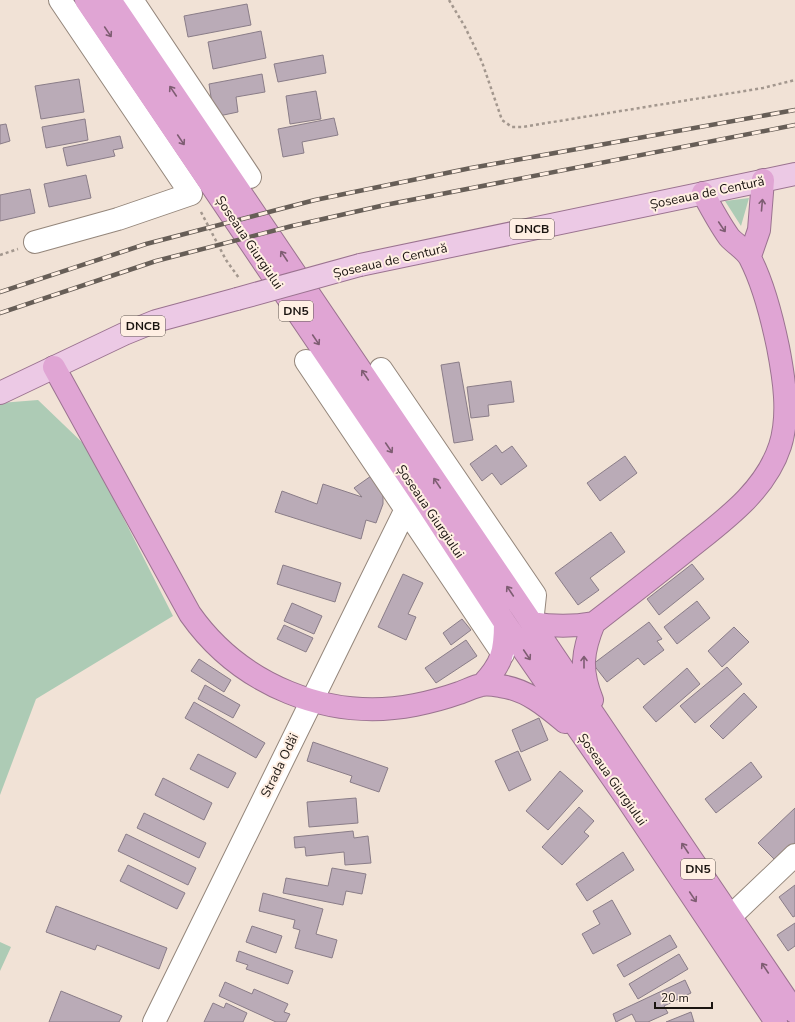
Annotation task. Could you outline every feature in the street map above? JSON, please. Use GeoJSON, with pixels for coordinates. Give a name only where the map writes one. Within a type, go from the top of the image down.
{"type":"FeatureCollection","features":[{"type":"Feature","properties":{"kind":"highway","name":"Șoseaua Giurgiului"},"geometry":{"type":"LineString","coordinates":[[86,0],[428,505],[505,623],[776,1022]]}},
{"type":"Feature","properties":{"kind":"highway","name":"Șoseaua Giurgiului"},"geometry":{"type":"LineString","coordinates":[[110,0],[795,1012]]}},
{"type":"Feature","properties":{"kind":"highway"},"geometry":{"type":"LineString","coordinates":[[750,256],[759,230],[763,180]]}},
{"type":"Feature","properties":{"kind":"highway"},"geometry":{"type":"LineString","coordinates":[[532,623],[555,627],[572,627],[594,622],[730,516],[756,490],[769,470],[780,446],[785,420],[785,393],[781,363],[767,306],[750,256],[730,238],[716,217],[703,192]]}},
{"type":"Feature","properties":{"kind":"highway"},"geometry":{"type":"LineString","coordinates":[[54,367],[186,608],[204,634],[252,675],[286,693],[311,700],[342,706],[377,709],[414,705],[458,694],[482,685],[502,686],[520,691],[534,698],[584,738]]}},
{"type":"Feature","properties":{"kind":"highway"},"geometry":{"type":"LineString","coordinates":[[594,622],[584,654],[584,674],[601,726]]}},
{"type":"Feature","properties":{"kind":"highway"},"geometry":{"type":"LineString","coordinates":[[482,685],[491,675],[503,654],[505,644],[505,623]]}},
{"type":"Feature","properties":{"kind":"main road","name":"Șoseaua de Centură"},"geometry":{"type":"LineString","coordinates":[[0,393],[99,344],[156,321],[360,265],[703,192],[795,174]]}},
{"type":"Feature","properties":{"kind":"street"},"geometry":{"type":"LineString","coordinates":[[35,242],[118,219],[191,194],[60,0]]}},
{"type":"Feature","properties":{"kind":"street"},"geometry":{"type":"LineString","coordinates":[[132,0],[250,177]]}},
{"type":"Feature","properties":{"kind":"street","name":"Șoseaua Giurgiului"},"geometry":{"type":"LineString","coordinates":[[306,361],[503,654]]}},
{"type":"Feature","properties":{"kind":"street"},"geometry":{"type":"LineString","coordinates":[[381,369],[535,595],[532,623]]}},
{"type":"Feature","properties":{"kind":"street","name":"Strada Odăi"},"geometry":{"type":"LineString","coordinates":[[154,1022],[311,700],[406,510]]}},
{"type":"Feature","properties":{"kind":"street"},"geometry":{"type":"LineString","coordinates":[[731,916],[795,855]]}},
{"type":"Feature","properties":{"kind":"path"},"geometry":{"type":"LineString","coordinates":[[449,0],[465,27],[482,62],[502,120],[512,127],[522,127],[762,88],[795,80]]}},
{"type":"Feature","properties":{"kind":"green space"},"geometry":{"type":"Polygon","coordinates":[[[749,198],[741,226],[725,201],[749,198]]]}},
{"type":"Feature","properties":{"kind":"green space"},"geometry":{"type":"Polygon","coordinates":[[[38,400],[88,448],[173,616],[36,699],[0,795],[0,403],[38,400]]]}},
{"type":"Feature","properties":{"kind":"green space"},"geometry":{"type":"Polygon","coordinates":[[[0,942],[11,947],[0,971],[0,942]]]}},
{"type":"Feature","properties":{"kind":"building"},"geometry":{"type":"Polygon","coordinates":[[[247,4],[251,25],[188,37],[184,16],[247,4]]]}},
{"type":"Feature","properties":{"kind":"building"},"geometry":{"type":"Polygon","coordinates":[[[261,31],[266,58],[213,69],[208,42],[261,31]]]}},
{"type":"Feature","properties":{"kind":"building"},"geometry":{"type":"Polygon","coordinates":[[[323,55],[326,73],[278,82],[274,64],[323,55]]]}},
{"type":"Feature","properties":{"kind":"building"},"geometry":{"type":"Polygon","coordinates":[[[262,74],[265,92],[236,97],[238,112],[214,117],[209,84],[262,74]]]}},
{"type":"Feature","properties":{"kind":"building"},"geometry":{"type":"Polygon","coordinates":[[[79,79],[84,112],[41,119],[35,86],[79,79]]]}},
{"type":"Feature","properties":{"kind":"building"},"geometry":{"type":"Polygon","coordinates":[[[316,91],[321,119],[290,124],[286,96],[316,91]]]}},
{"type":"Feature","properties":{"kind":"building"},"geometry":{"type":"Polygon","coordinates":[[[334,118],[338,135],[302,142],[304,153],[283,157],[278,129],[334,118]]]}},
{"type":"Feature","properties":{"kind":"building"},"geometry":{"type":"Polygon","coordinates":[[[85,119],[88,140],[46,148],[42,127],[85,119]]]}},
{"type":"Feature","properties":{"kind":"building"},"geometry":{"type":"Polygon","coordinates":[[[6,124],[10,141],[0,144],[0,125],[6,124]]]}},
{"type":"Feature","properties":{"kind":"building"},"geometry":{"type":"Polygon","coordinates":[[[120,136],[123,148],[113,150],[115,156],[67,166],[63,148],[120,136]]]}},
{"type":"Feature","properties":{"kind":"building"},"geometry":{"type":"Polygon","coordinates":[[[86,175],[91,198],[49,207],[44,184],[86,175]]]}},
{"type":"Feature","properties":{"kind":"building"},"geometry":{"type":"Polygon","coordinates":[[[30,189],[35,213],[0,221],[0,195],[30,189]]]}},
{"type":"Feature","properties":{"kind":"building"},"geometry":{"type":"Polygon","coordinates":[[[459,362],[473,440],[454,443],[441,365],[459,362]]]}},
{"type":"Feature","properties":{"kind":"building"},"geometry":{"type":"Polygon","coordinates":[[[511,381],[514,402],[488,405],[489,416],[471,418],[467,387],[511,381]]]}},
{"type":"Feature","properties":{"kind":"building"},"geometry":{"type":"Polygon","coordinates":[[[496,445],[502,453],[512,446],[527,466],[501,485],[492,473],[482,481],[470,464],[496,445]]]}},
{"type":"Feature","properties":{"kind":"building"},"geometry":{"type":"Polygon","coordinates":[[[625,456],[637,473],[600,501],[587,483],[625,456]]]}},
{"type":"Feature","properties":{"kind":"building"},"geometry":{"type":"Polygon","coordinates":[[[371,476],[383,493],[383,504],[376,523],[366,520],[361,539],[275,512],[282,491],[317,504],[323,484],[362,497],[354,488],[371,476]]]}},
{"type":"Feature","properties":{"kind":"building"},"geometry":{"type":"Polygon","coordinates":[[[611,532],[625,552],[590,578],[599,590],[578,605],[555,573],[611,532]]]}},
{"type":"Feature","properties":{"kind":"building"},"geometry":{"type":"Polygon","coordinates":[[[692,564],[704,579],[659,615],[647,599],[692,564]]]}},
{"type":"Feature","properties":{"kind":"building"},"geometry":{"type":"Polygon","coordinates":[[[283,565],[341,583],[335,602],[277,584],[283,565]]]}},
{"type":"Feature","properties":{"kind":"building"},"geometry":{"type":"Polygon","coordinates":[[[403,574],[423,583],[408,614],[416,617],[406,640],[378,627],[403,574]]]}},
{"type":"Feature","properties":{"kind":"building"},"geometry":{"type":"Polygon","coordinates":[[[697,601],[710,618],[677,644],[664,627],[697,601]]]}},
{"type":"Feature","properties":{"kind":"building"},"geometry":{"type":"Polygon","coordinates":[[[292,603],[322,616],[314,634],[284,621],[292,603]]]}},
{"type":"Feature","properties":{"kind":"building"},"geometry":{"type":"Polygon","coordinates":[[[462,619],[471,630],[451,645],[443,633],[462,619]]]}},
{"type":"Feature","properties":{"kind":"building"},"geometry":{"type":"Polygon","coordinates":[[[649,622],[662,639],[657,641],[664,650],[644,665],[638,658],[607,682],[593,664],[649,622]]]}},
{"type":"Feature","properties":{"kind":"building"},"geometry":{"type":"Polygon","coordinates":[[[284,625],[313,638],[306,652],[277,639],[284,625]]]}},
{"type":"Feature","properties":{"kind":"building"},"geometry":{"type":"Polygon","coordinates":[[[734,627],[749,642],[722,667],[708,651],[734,627]]]}},
{"type":"Feature","properties":{"kind":"building"},"geometry":{"type":"Polygon","coordinates":[[[466,640],[477,656],[436,683],[425,668],[466,640]]]}},
{"type":"Feature","properties":{"kind":"building"},"geometry":{"type":"Polygon","coordinates":[[[199,659],[231,680],[224,692],[191,671],[199,659]]]}},
{"type":"Feature","properties":{"kind":"building"},"geometry":{"type":"Polygon","coordinates":[[[727,667],[742,684],[695,723],[680,706],[727,667]]]}},
{"type":"Feature","properties":{"kind":"building"},"geometry":{"type":"Polygon","coordinates":[[[687,668],[700,684],[656,722],[643,707],[687,668]]]}},
{"type":"Feature","properties":{"kind":"building"},"geometry":{"type":"Polygon","coordinates":[[[205,685],[240,705],[233,718],[198,699],[205,685]]]}},
{"type":"Feature","properties":{"kind":"building"},"geometry":{"type":"Polygon","coordinates":[[[744,693],[757,707],[723,739],[710,726],[744,693]]]}},
{"type":"Feature","properties":{"kind":"building"},"geometry":{"type":"Polygon","coordinates":[[[194,702],[265,743],[256,758],[185,718],[194,702]]]}},
{"type":"Feature","properties":{"kind":"building"},"geometry":{"type":"Polygon","coordinates":[[[539,718],[548,740],[521,752],[512,730],[539,718]]]}},
{"type":"Feature","properties":{"kind":"building"},"geometry":{"type":"Polygon","coordinates":[[[313,742],[388,768],[379,792],[350,782],[352,776],[307,761],[313,742]]]}},
{"type":"Feature","properties":{"kind":"building"},"geometry":{"type":"Polygon","coordinates":[[[518,751],[531,780],[509,791],[495,761],[518,751]]]}},
{"type":"Feature","properties":{"kind":"building"},"geometry":{"type":"Polygon","coordinates":[[[198,754],[236,773],[228,788],[190,769],[198,754]]]}},
{"type":"Feature","properties":{"kind":"building"},"geometry":{"type":"Polygon","coordinates":[[[751,762],[762,777],[716,813],[705,799],[751,762]]]}},
{"type":"Feature","properties":{"kind":"building"},"geometry":{"type":"Polygon","coordinates":[[[560,771],[583,791],[548,830],[526,811],[560,771]]]}},
{"type":"Feature","properties":{"kind":"building"},"geometry":{"type":"Polygon","coordinates":[[[163,778],[212,803],[204,820],[155,795],[163,778]]]}},
{"type":"Feature","properties":{"kind":"building"},"geometry":{"type":"Polygon","coordinates":[[[356,798],[358,823],[309,827],[307,802],[356,798]]]}},
{"type":"Feature","properties":{"kind":"building"},"geometry":{"type":"Polygon","coordinates":[[[579,807],[594,821],[584,832],[589,836],[562,865],[542,847],[579,807]]]}},
{"type":"Feature","properties":{"kind":"building"},"geometry":{"type":"Polygon","coordinates":[[[795,808],[795,843],[776,861],[758,843],[795,808]]]}},
{"type":"Feature","properties":{"kind":"building"},"geometry":{"type":"Polygon","coordinates":[[[144,813],[206,843],[199,858],[137,828],[144,813]]]}},
{"type":"Feature","properties":{"kind":"building"},"geometry":{"type":"Polygon","coordinates":[[[353,831],[354,838],[368,836],[371,863],[345,865],[344,852],[306,856],[305,847],[295,848],[294,837],[353,831]]]}},
{"type":"Feature","properties":{"kind":"building"},"geometry":{"type":"Polygon","coordinates":[[[126,834],[196,868],[188,885],[118,851],[126,834]]]}},
{"type":"Feature","properties":{"kind":"building"},"geometry":{"type":"Polygon","coordinates":[[[623,852],[634,870],[587,901],[576,884],[623,852]]]}},
{"type":"Feature","properties":{"kind":"building"},"geometry":{"type":"Polygon","coordinates":[[[128,865],[185,893],[177,909],[120,881],[128,865]]]}},
{"type":"Feature","properties":{"kind":"building"},"geometry":{"type":"Polygon","coordinates":[[[332,868],[366,874],[362,894],[346,891],[343,905],[283,893],[286,878],[328,886],[332,868]]]}},
{"type":"Feature","properties":{"kind":"building"},"geometry":{"type":"Polygon","coordinates":[[[795,885],[795,916],[793,917],[779,897],[795,885]]]}},
{"type":"Feature","properties":{"kind":"building"},"geometry":{"type":"Polygon","coordinates":[[[263,893],[323,909],[316,934],[337,940],[332,958],[295,948],[300,930],[293,928],[295,920],[259,911],[263,893]]]}},
{"type":"Feature","properties":{"kind":"building"},"geometry":{"type":"Polygon","coordinates":[[[612,900],[631,934],[593,954],[582,934],[600,924],[593,911],[612,900]]]}},
{"type":"Feature","properties":{"kind":"building"},"geometry":{"type":"Polygon","coordinates":[[[56,906],[167,948],[159,969],[97,945],[95,950],[46,932],[56,906]]]}},
{"type":"Feature","properties":{"kind":"building"},"geometry":{"type":"Polygon","coordinates":[[[795,923],[795,946],[788,951],[777,935],[795,923]]]}},
{"type":"Feature","properties":{"kind":"building"},"geometry":{"type":"Polygon","coordinates":[[[252,926],[282,936],[276,953],[246,942],[252,926]]]}},
{"type":"Feature","properties":{"kind":"building"},"geometry":{"type":"Polygon","coordinates":[[[670,935],[677,947],[624,977],[617,965],[670,935]]]}},
{"type":"Feature","properties":{"kind":"building"},"geometry":{"type":"Polygon","coordinates":[[[239,951],[293,971],[288,984],[246,969],[248,965],[236,961],[239,951]]]}},
{"type":"Feature","properties":{"kind":"building"},"geometry":{"type":"Polygon","coordinates":[[[679,954],[688,969],[638,999],[629,984],[679,954]]]}},
{"type":"Feature","properties":{"kind":"building"},"geometry":{"type":"Polygon","coordinates":[[[685,980],[691,993],[664,1006],[668,1013],[648,1022],[636,1022],[632,1014],[616,1022],[613,1014],[685,980]]]}},
{"type":"Feature","properties":{"kind":"building"},"geometry":{"type":"Polygon","coordinates":[[[225,982],[252,994],[254,989],[288,1004],[284,1012],[290,1014],[286,1022],[276,1022],[219,996],[225,982]]]}},
{"type":"Feature","properties":{"kind":"building"},"geometry":{"type":"Polygon","coordinates":[[[61,991],[122,1016],[119,1022],[49,1022],[61,991]]]}},
{"type":"Feature","properties":{"kind":"building"},"geometry":{"type":"Polygon","coordinates":[[[213,1003],[224,1008],[226,1003],[247,1013],[243,1022],[204,1022],[213,1003]]]}},
{"type":"Feature","properties":{"kind":"building"},"geometry":{"type":"Polygon","coordinates":[[[691,1012],[694,1022],[666,1022],[691,1012]]]}},
{"type":"Feature","properties":{"kind":"railway"},"geometry":{"type":"LineString","coordinates":[[0,292],[146,244],[315,200],[471,168],[795,110]]}},
{"type":"Feature","properties":{"kind":"railway"},"geometry":{"type":"LineString","coordinates":[[0,313],[156,261],[292,226],[385,205],[795,125]]}}]}
